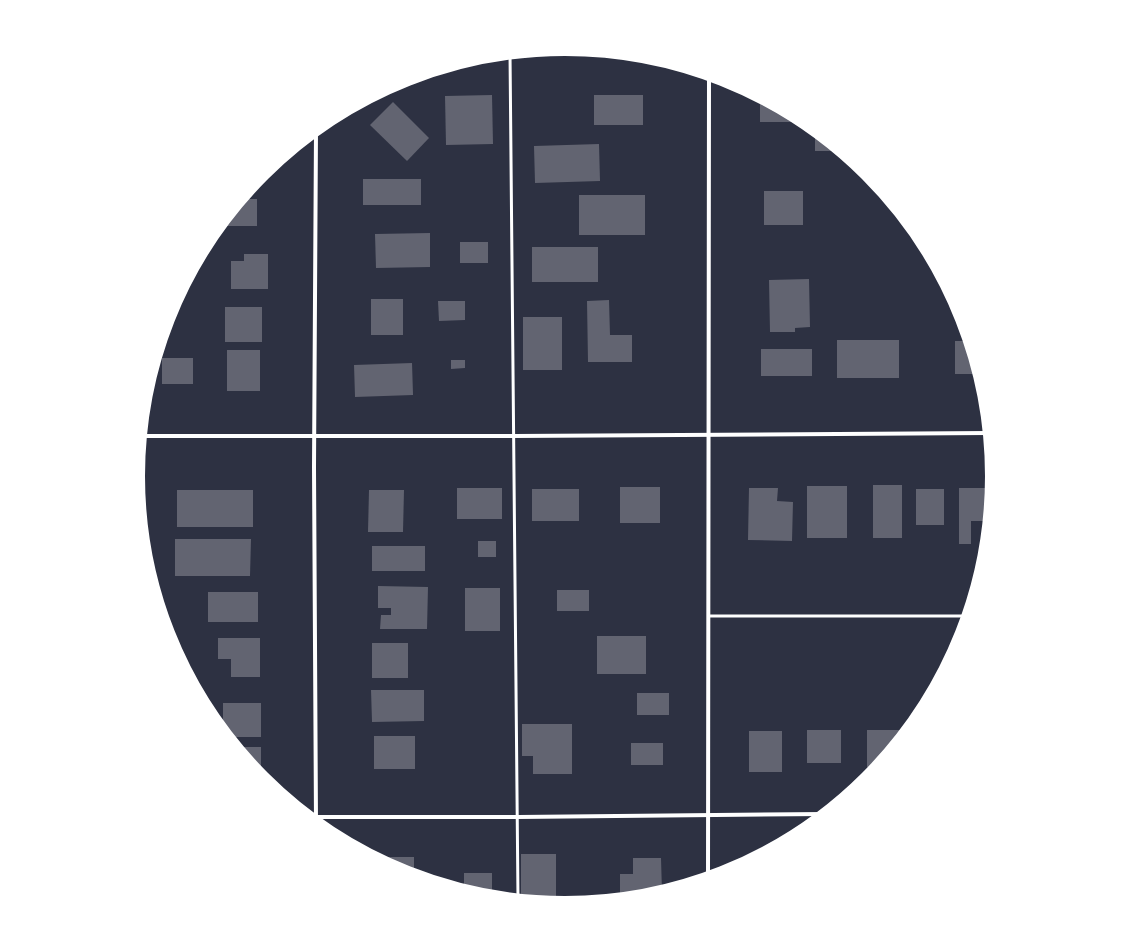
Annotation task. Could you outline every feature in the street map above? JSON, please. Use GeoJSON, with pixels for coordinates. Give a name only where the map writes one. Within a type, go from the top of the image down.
{"type":"FeatureCollection","features":[{"type":"Feature","properties":{"kind":"street"},"geometry":{"type":"LineString","coordinates":[[708,872],[709,80]]}},
{"type":"Feature","properties":{"kind":"street"},"geometry":{"type":"LineString","coordinates":[[316,137],[316,815]]}},
{"type":"Feature","properties":{"kind":"street"},"geometry":{"type":"LineString","coordinates":[[146,436],[514,436],[984,433]]}},
{"type":"Feature","properties":{"kind":"street"},"geometry":{"type":"LineString","coordinates":[[319,817],[816,814]]}},
{"type":"Feature","properties":{"kind":"lane"},"geometry":{"type":"LineString","coordinates":[[510,59],[518,894]]}},
{"type":"Feature","properties":{"kind":"lane"},"geometry":{"type":"LineString","coordinates":[[709,616],[962,616]]}},
{"type":"Feature","properties":{"kind":"building"},"geometry":{"type":"Polygon","coordinates":[[[492,95],[493,144],[446,145],[445,96],[492,95]]]}},
{"type":"Feature","properties":{"kind":"building"},"geometry":{"type":"Polygon","coordinates":[[[594,95],[643,95],[643,125],[594,125],[594,95]]]}},
{"type":"Feature","properties":{"kind":"building"},"geometry":{"type":"Polygon","coordinates":[[[393,102],[429,138],[407,161],[370,125],[393,102]]]}},
{"type":"Feature","properties":{"kind":"building"},"geometry":{"type":"Polygon","coordinates":[[[760,102],[793,122],[760,122],[760,102]]]}},
{"type":"Feature","properties":{"kind":"building"},"geometry":{"type":"Polygon","coordinates":[[[815,138],[816,138],[833,151],[815,151],[815,138]]]}},
{"type":"Feature","properties":{"kind":"building"},"geometry":{"type":"Polygon","coordinates":[[[599,144],[600,181],[535,183],[534,146],[599,144]]]}},
{"type":"Feature","properties":{"kind":"building"},"geometry":{"type":"Polygon","coordinates":[[[363,179],[421,179],[421,205],[363,205],[363,179]]]}},
{"type":"Feature","properties":{"kind":"building"},"geometry":{"type":"Polygon","coordinates":[[[764,191],[803,191],[803,225],[764,225],[764,191]]]}},
{"type":"Feature","properties":{"kind":"building"},"geometry":{"type":"Polygon","coordinates":[[[579,195],[645,195],[645,235],[579,235],[579,195]]]}},
{"type":"Feature","properties":{"kind":"building"},"geometry":{"type":"Polygon","coordinates":[[[248,199],[257,199],[257,226],[227,226],[248,199]]]}},
{"type":"Feature","properties":{"kind":"building"},"geometry":{"type":"Polygon","coordinates":[[[430,233],[430,267],[376,268],[375,234],[430,233]]]}},
{"type":"Feature","properties":{"kind":"building"},"geometry":{"type":"Polygon","coordinates":[[[460,242],[488,242],[488,263],[460,263],[460,242]]]}},
{"type":"Feature","properties":{"kind":"building"},"geometry":{"type":"Polygon","coordinates":[[[532,247],[598,247],[598,282],[532,282],[532,247]]]}},
{"type":"Feature","properties":{"kind":"building"},"geometry":{"type":"Polygon","coordinates":[[[244,254],[268,254],[268,289],[231,289],[231,261],[244,261],[244,254]]]}},
{"type":"Feature","properties":{"kind":"building"},"geometry":{"type":"Polygon","coordinates":[[[809,279],[810,327],[795,328],[795,332],[770,332],[769,280],[809,279]]]}},
{"type":"Feature","properties":{"kind":"building"},"geometry":{"type":"Polygon","coordinates":[[[371,299],[403,299],[403,335],[371,335],[371,299]]]}},
{"type":"Feature","properties":{"kind":"building"},"geometry":{"type":"Polygon","coordinates":[[[609,300],[610,335],[632,335],[632,362],[588,362],[587,301],[609,300]]]}},
{"type":"Feature","properties":{"kind":"building"},"geometry":{"type":"Polygon","coordinates":[[[438,301],[465,301],[465,320],[439,321],[438,301]]]}},
{"type":"Feature","properties":{"kind":"building"},"geometry":{"type":"Polygon","coordinates":[[[225,307],[262,307],[262,342],[225,342],[225,307]]]}},
{"type":"Feature","properties":{"kind":"building"},"geometry":{"type":"Polygon","coordinates":[[[523,317],[562,317],[562,370],[523,370],[523,317]]]}},
{"type":"Feature","properties":{"kind":"building"},"geometry":{"type":"Polygon","coordinates":[[[837,340],[899,340],[899,378],[837,378],[837,340]]]}},
{"type":"Feature","properties":{"kind":"building"},"geometry":{"type":"Polygon","coordinates":[[[955,341],[964,341],[974,374],[955,374],[955,341]]]}},
{"type":"Feature","properties":{"kind":"building"},"geometry":{"type":"Polygon","coordinates":[[[761,349],[812,349],[812,376],[761,376],[761,349]]]}},
{"type":"Feature","properties":{"kind":"building"},"geometry":{"type":"Polygon","coordinates":[[[227,350],[260,350],[260,391],[227,391],[227,350]]]}},
{"type":"Feature","properties":{"kind":"building"},"geometry":{"type":"Polygon","coordinates":[[[162,358],[193,358],[193,384],[162,384],[162,358]]]}},
{"type":"Feature","properties":{"kind":"building"},"geometry":{"type":"Polygon","coordinates":[[[451,360],[465,360],[465,368],[451,369],[451,360]]]}},
{"type":"Feature","properties":{"kind":"building"},"geometry":{"type":"Polygon","coordinates":[[[412,363],[413,395],[355,397],[354,365],[412,363]]]}},
{"type":"Feature","properties":{"kind":"building"},"geometry":{"type":"Polygon","coordinates":[[[873,485],[902,485],[902,538],[873,538],[873,485]]]}},
{"type":"Feature","properties":{"kind":"building"},"geometry":{"type":"Polygon","coordinates":[[[807,486],[847,486],[847,538],[807,538],[807,486]]]}},
{"type":"Feature","properties":{"kind":"building"},"geometry":{"type":"Polygon","coordinates":[[[620,487],[660,487],[660,523],[620,523],[620,487]]]}},
{"type":"Feature","properties":{"kind":"building"},"geometry":{"type":"Polygon","coordinates":[[[457,488],[502,488],[502,519],[457,519],[457,488]]]}},
{"type":"Feature","properties":{"kind":"building"},"geometry":{"type":"Polygon","coordinates":[[[749,488],[778,488],[777,501],[793,502],[792,541],[748,540],[749,488]]]}},
{"type":"Feature","properties":{"kind":"building"},"geometry":{"type":"Polygon","coordinates":[[[959,488],[986,488],[984,521],[971,521],[971,544],[959,544],[959,488]]]}},
{"type":"Feature","properties":{"kind":"building"},"geometry":{"type":"Polygon","coordinates":[[[532,489],[579,489],[579,521],[532,521],[532,489]]]}},
{"type":"Feature","properties":{"kind":"building"},"geometry":{"type":"Polygon","coordinates":[[[916,489],[944,489],[944,525],[916,525],[916,489]]]}},
{"type":"Feature","properties":{"kind":"building"},"geometry":{"type":"Polygon","coordinates":[[[177,490],[253,490],[253,527],[177,527],[177,490]]]}},
{"type":"Feature","properties":{"kind":"building"},"geometry":{"type":"Polygon","coordinates":[[[369,490],[404,490],[403,532],[368,532],[369,490]]]}},
{"type":"Feature","properties":{"kind":"building"},"geometry":{"type":"Polygon","coordinates":[[[175,539],[251,539],[250,576],[175,576],[175,539]]]}},
{"type":"Feature","properties":{"kind":"building"},"geometry":{"type":"Polygon","coordinates":[[[478,541],[496,541],[496,557],[478,557],[478,541]]]}},
{"type":"Feature","properties":{"kind":"building"},"geometry":{"type":"Polygon","coordinates":[[[372,546],[425,546],[425,571],[372,571],[372,546]]]}},
{"type":"Feature","properties":{"kind":"building"},"geometry":{"type":"Polygon","coordinates":[[[378,586],[428,587],[427,629],[380,629],[381,615],[391,615],[391,608],[378,608],[378,586]]]}},
{"type":"Feature","properties":{"kind":"building"},"geometry":{"type":"Polygon","coordinates":[[[465,588],[500,588],[500,631],[465,631],[465,588]]]}},
{"type":"Feature","properties":{"kind":"building"},"geometry":{"type":"Polygon","coordinates":[[[557,590],[589,590],[589,611],[557,611],[557,590]]]}},
{"type":"Feature","properties":{"kind":"building"},"geometry":{"type":"Polygon","coordinates":[[[208,592],[258,592],[258,622],[208,622],[208,592]]]}},
{"type":"Feature","properties":{"kind":"building"},"geometry":{"type":"Polygon","coordinates":[[[597,636],[646,636],[646,674],[597,674],[597,636]]]}},
{"type":"Feature","properties":{"kind":"building"},"geometry":{"type":"Polygon","coordinates":[[[218,638],[260,638],[260,677],[231,677],[231,659],[218,659],[218,638]]]}},
{"type":"Feature","properties":{"kind":"building"},"geometry":{"type":"Polygon","coordinates":[[[372,643],[408,643],[408,678],[372,678],[372,643]]]}},
{"type":"Feature","properties":{"kind":"building"},"geometry":{"type":"Polygon","coordinates":[[[371,690],[424,690],[424,721],[372,722],[371,690]]]}},
{"type":"Feature","properties":{"kind":"building"},"geometry":{"type":"Polygon","coordinates":[[[637,693],[669,693],[669,715],[637,715],[637,693]]]}},
{"type":"Feature","properties":{"kind":"building"},"geometry":{"type":"Polygon","coordinates":[[[223,703],[261,703],[261,737],[235,737],[223,721],[223,703]]]}},
{"type":"Feature","properties":{"kind":"building"},"geometry":{"type":"Polygon","coordinates":[[[522,724],[572,724],[572,774],[533,774],[533,756],[522,756],[522,724]]]}},
{"type":"Feature","properties":{"kind":"building"},"geometry":{"type":"Polygon","coordinates":[[[807,730],[841,730],[841,763],[807,763],[807,730]]]}},
{"type":"Feature","properties":{"kind":"building"},"geometry":{"type":"Polygon","coordinates":[[[867,730],[901,730],[882,754],[870,767],[867,767],[867,730]]]}},
{"type":"Feature","properties":{"kind":"building"},"geometry":{"type":"Polygon","coordinates":[[[749,731],[782,731],[782,772],[749,772],[749,731]]]}},
{"type":"Feature","properties":{"kind":"building"},"geometry":{"type":"Polygon","coordinates":[[[374,736],[415,736],[415,769],[374,769],[374,736]]]}},
{"type":"Feature","properties":{"kind":"building"},"geometry":{"type":"Polygon","coordinates":[[[631,743],[663,743],[663,765],[631,765],[631,743]]]}},
{"type":"Feature","properties":{"kind":"building"},"geometry":{"type":"Polygon","coordinates":[[[243,747],[261,747],[261,767],[243,747]]]}},
{"type":"Feature","properties":{"kind":"building"},"geometry":{"type":"Polygon","coordinates":[[[521,854],[556,854],[556,897],[521,894],[521,854]]]}},
{"type":"Feature","properties":{"kind":"building"},"geometry":{"type":"Polygon","coordinates":[[[386,857],[414,857],[414,869],[386,857]]]}},
{"type":"Feature","properties":{"kind":"building"},"geometry":{"type":"Polygon","coordinates":[[[633,858],[661,858],[662,886],[620,893],[620,874],[633,874],[633,858]]]}},
{"type":"Feature","properties":{"kind":"building"},"geometry":{"type":"Polygon","coordinates":[[[464,873],[492,873],[492,890],[464,885],[464,873]]]}}]}
